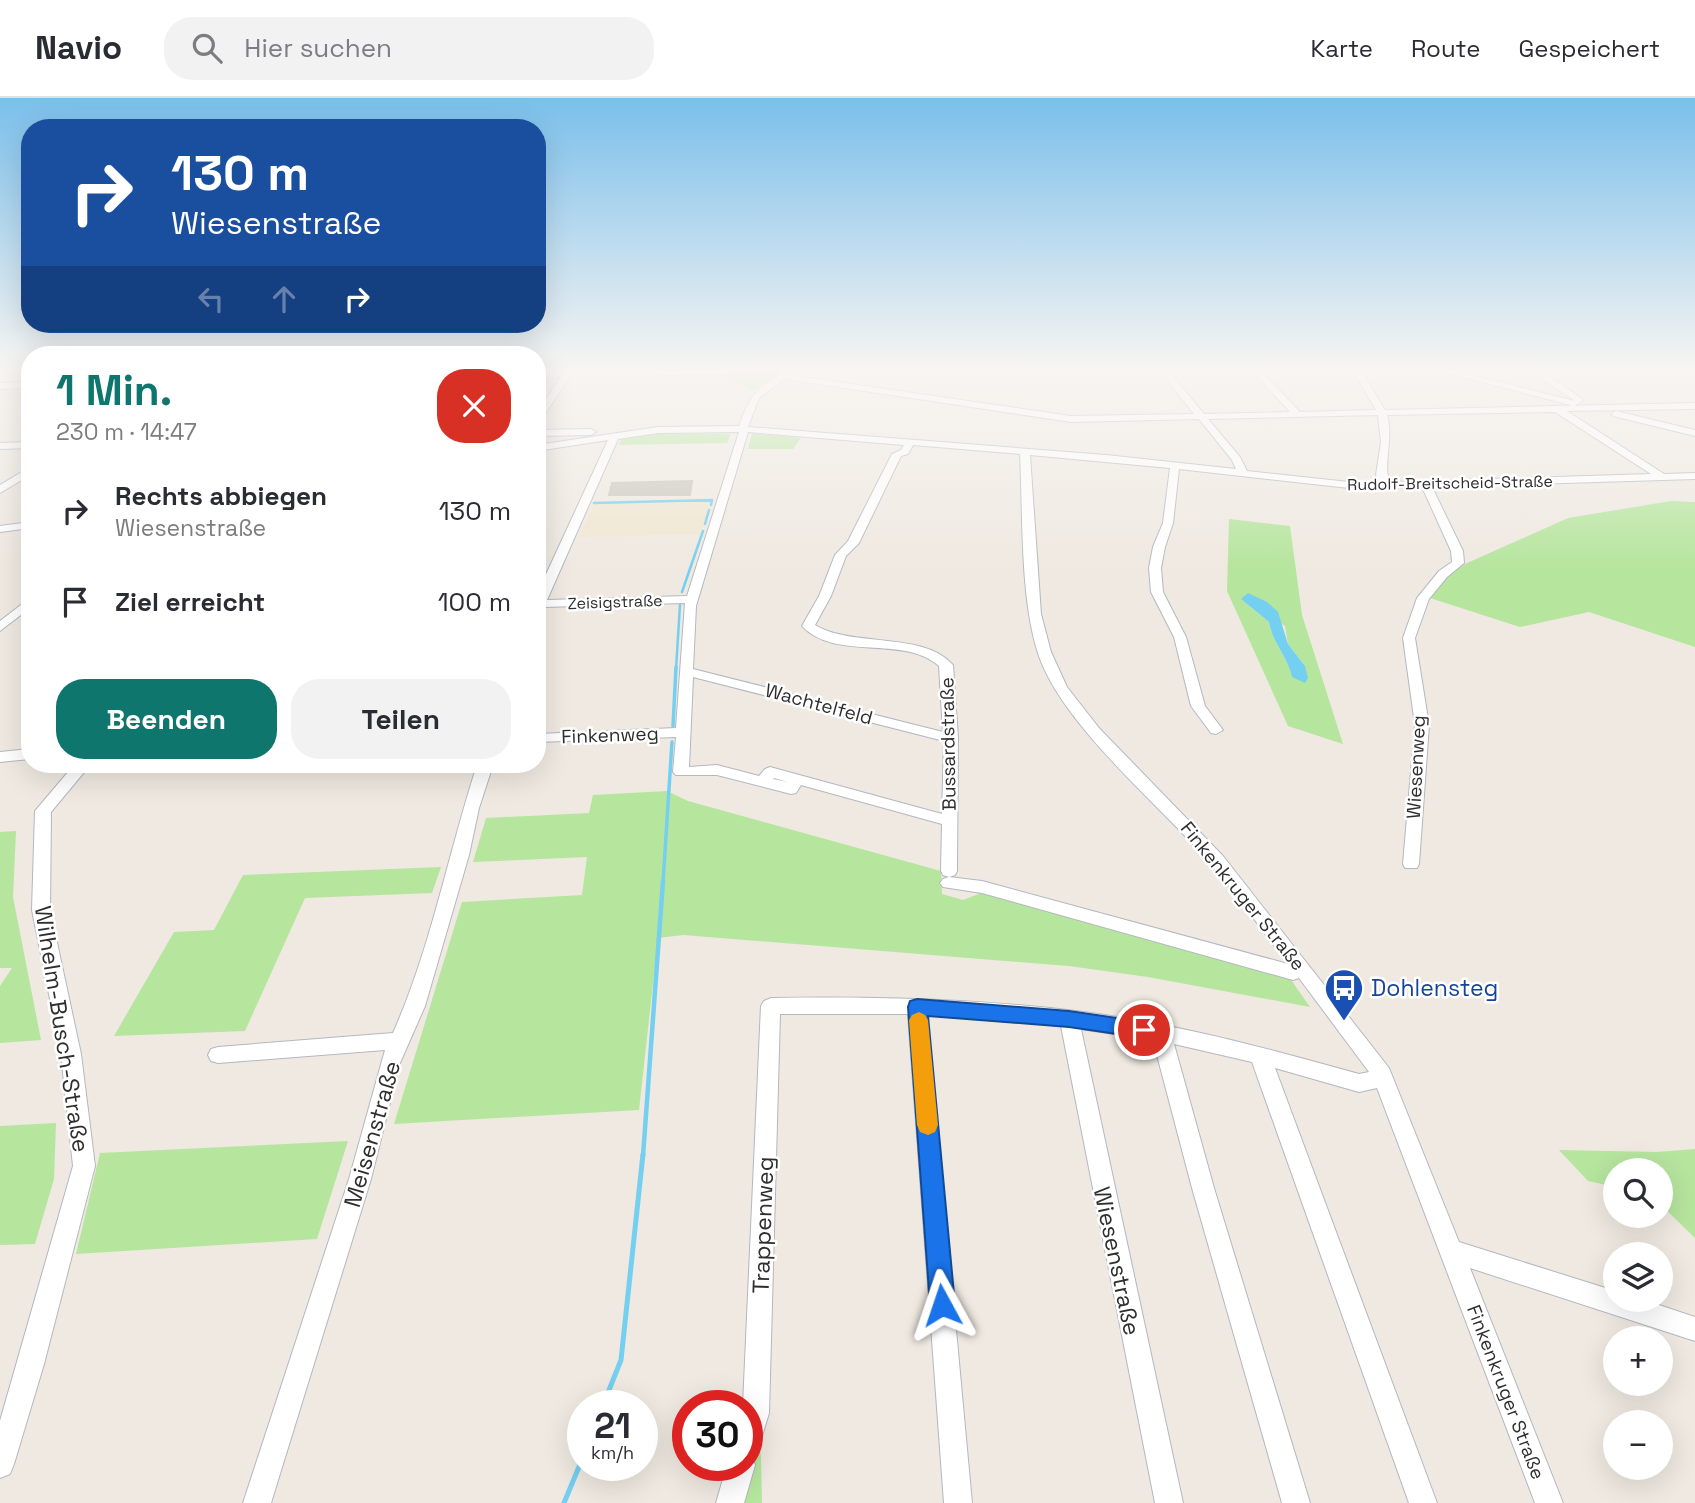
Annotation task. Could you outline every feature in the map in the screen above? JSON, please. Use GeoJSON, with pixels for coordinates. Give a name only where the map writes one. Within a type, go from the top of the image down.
{"type":"FeatureCollection","features":[{"type":"Feature","properties":{"kind":"street"},"geometry":{"type":"LineString","coordinates":[[546,446],[614,435]]}},
{"type":"Feature","properties":{"kind":"street"},"geometry":{"type":"LineString","coordinates":[[546,589],[617,435]]}},
{"type":"Feature","properties":{"kind":"street"},"geometry":{"type":"LineString","coordinates":[[744,435],[690,606],[681,772],[717,770],[791,789],[797,779],[949,821]]}},
{"type":"Feature","properties":{"kind":"street"},"geometry":{"type":"LineString","coordinates":[[788,435],[897,448]]}},
{"type":"Feature","properties":{"kind":"street"},"geometry":{"type":"LineString","coordinates":[[1216,435],[1237,459],[1243,473]]}},
{"type":"Feature","properties":{"kind":"street"},"geometry":{"type":"LineString","coordinates":[[1385,435],[1387,457],[1381,475],[1387,485]]}},
{"type":"Feature","properties":{"kind":"street"},"geometry":{"type":"LineString","coordinates":[[1596,435],[1661,477]]}},
{"type":"Feature","properties":{"kind":"street","name":"Rudolf-Breitscheid-Straße"},"geometry":{"type":"LineString","coordinates":[[910,442],[1175,465],[1347,485],[1695,476]]}},
{"type":"Feature","properties":{"kind":"street","name":"Bussardstraße"},"geometry":{"type":"LineString","coordinates":[[910,442],[905,452],[897,448],[853,543],[841,555],[825,596],[808,626],[820,633],[885,648],[932,654],[946,665],[951,738],[949,877],[1293,973],[1303,969]]}},
{"type":"Feature","properties":{"kind":"street"},"geometry":{"type":"LineString","coordinates":[[0,446],[21,445]]}},
{"type":"Feature","properties":{"kind":"street","name":"Finkenkruger Straße"},"geometry":{"type":"LineString","coordinates":[[1025,452],[1035,614],[1044,652],[1057,681],[1094,731],[1217,860],[1382,1074],[1549,1503]]}},
{"type":"Feature","properties":{"kind":"street"},"geometry":{"type":"LineString","coordinates":[[1175,465],[1168,523],[1155,568],[1157,592],[1180,636],[1198,706],[1216,730]]}},
{"type":"Feature","properties":{"kind":"street"},"geometry":{"type":"LineString","coordinates":[[0,489],[21,476]]}},
{"type":"Feature","properties":{"kind":"street","name":"Wiesenweg"},"geometry":{"type":"LineString","coordinates":[[1410,864],[1422,725],[1409,638],[1423,598],[1443,574],[1458,563],[1457,551],[1426,484]]}},
{"type":"Feature","properties":{"kind":"street"},"geometry":{"type":"LineString","coordinates":[[0,529],[21,526]]}},
{"type":"Feature","properties":{"kind":"street","name":"Zeisigstraße"},"geometry":{"type":"LineString","coordinates":[[546,606],[693,599]]}},
{"type":"Feature","properties":{"kind":"street"},"geometry":{"type":"LineString","coordinates":[[0,627],[21,610]]}},
{"type":"Feature","properties":{"kind":"street","name":"Wachtelfeld"},"geometry":{"type":"LineString","coordinates":[[687,671],[951,738]]}},
{"type":"Feature","properties":{"kind":"street","name":"Finkenweg"},"geometry":{"type":"LineString","coordinates":[[546,738],[682,732]]}},
{"type":"Feature","properties":{"kind":"street"},"geometry":{"type":"LineString","coordinates":[[0,757],[21,755]]}},
{"type":"Feature","properties":{"kind":"street","name":"Wilhelm-Busch-Straße"},"geometry":{"type":"LineString","coordinates":[[0,1464],[32,1364],[84,1166],[71,1054],[41,910],[43,811],[75,773]]}},
{"type":"Feature","properties":{"kind":"street","name":"Meisenstraße"},"geometry":{"type":"LineString","coordinates":[[257,1503],[360,1179],[390,1063],[415,1006],[461,855],[471,808],[482,773]]}},
{"type":"Feature","properties":{"kind":"street","name":"Trappenweg"},"geometry":{"type":"LineString","coordinates":[[757,1390],[771,1006],[885,1004],[917,1007]]}},
{"type":"Feature","properties":{"kind":"street"},"geometry":{"type":"LineString","coordinates":[[958,1503],[917,1007],[1069,1019],[1161,1033],[1260,1055],[1359,1083],[1370,1082],[1382,1074]]}},
{"type":"Feature","properties":{"kind":"street","name":"Wiesenstraße"},"geometry":{"type":"LineString","coordinates":[[1069,1019],[1169,1503]]}},
{"type":"Feature","properties":{"kind":"street"},"geometry":{"type":"LineString","coordinates":[[1161,1033],[1196,1163],[1296,1503]]}},
{"type":"Feature","properties":{"kind":"street"},"geometry":{"type":"LineString","coordinates":[[218,1055],[401,1041]]}},
{"type":"Feature","properties":{"kind":"street"},"geometry":{"type":"LineString","coordinates":[[1260,1055],[1423,1503]]}},
{"type":"Feature","properties":{"kind":"street"},"geometry":{"type":"LineString","coordinates":[[1452,1251],[1695,1329]]}},
{"type":"Feature","properties":{"kind":"street"},"geometry":{"type":"LineString","coordinates":[[730,1503],[736,1481]]}},
{"type":"Feature","properties":{"kind":"shaded area"},"geometry":{"type":"Polygon","coordinates":[[[711,501],[700,534],[579,537],[594,504],[711,501]]]}},
{"type":"Feature","properties":{"kind":"green space"},"geometry":{"type":"Polygon","coordinates":[[[648,435],[731,435],[727,443],[619,445],[621,439],[648,435]]]}},
{"type":"Feature","properties":{"kind":"green space"},"geometry":{"type":"Polygon","coordinates":[[[752,435],[801,438],[793,449],[748,449],[752,435]]]}},
{"type":"Feature","properties":{"kind":"green space"},"geometry":{"type":"Polygon","coordinates":[[[1671,501],[1695,502],[1695,647],[1589,612],[1520,627],[1430,598],[1449,574],[1465,564],[1568,518],[1671,501]]]}},
{"type":"Feature","properties":{"kind":"green space"},"geometry":{"type":"Polygon","coordinates":[[[1229,519],[1290,526],[1302,615],[1343,744],[1288,726],[1227,591],[1229,519]],[[1241,599],[1269,622],[1292,677],[1305,666],[1288,644],[1285,626],[1241,599]]]}},
{"type":"Feature","properties":{"kind":"green space"},"geometry":{"type":"Polygon","coordinates":[[[667,791],[688,801],[941,871],[942,894],[963,900],[984,892],[1289,977],[1310,1007],[1148,977],[1069,966],[683,935],[658,938],[639,1110],[394,1124],[462,902],[582,895],[587,857],[473,862],[486,818],[589,813],[593,795],[667,791]]]}},
{"type":"Feature","properties":{"kind":"green space"},"geometry":{"type":"Polygon","coordinates":[[[16,831],[13,897],[41,1040],[0,1043],[0,986],[12,968],[0,968],[0,832],[16,831]]]}},
{"type":"Feature","properties":{"kind":"green space"},"geometry":{"type":"Polygon","coordinates":[[[441,867],[432,893],[305,898],[245,1031],[114,1036],[174,932],[214,930],[243,875],[441,867]]]}},
{"type":"Feature","properties":{"kind":"green space"},"geometry":{"type":"Polygon","coordinates":[[[56,1123],[54,1179],[35,1244],[0,1245],[0,1126],[56,1123]]]}},
{"type":"Feature","properties":{"kind":"green space"},"geometry":{"type":"Polygon","coordinates":[[[348,1141],[317,1239],[76,1254],[100,1153],[348,1141]]]}},
{"type":"Feature","properties":{"kind":"green space"},"geometry":{"type":"Polygon","coordinates":[[[1695,1149],[1695,1238],[1673,1217],[1673,1158],[1603,1158],[1603,1184],[1588,1181],[1559,1150],[1657,1152],[1695,1149]]]}},
{"type":"Feature","properties":{"kind":"green space"},"geometry":{"type":"Polygon","coordinates":[[[736,1481],[762,1481],[762,1503],[730,1503],[736,1481]]]}},
{"type":"Feature","properties":{"kind":"water"},"geometry":{"type":"Polygon","coordinates":[[[1248,593],[1267,602],[1278,612],[1288,644],[1305,666],[1308,678],[1305,683],[1292,677],[1269,622],[1241,599],[1248,593]]]}},
{"type":"Feature","properties":{"kind":"building"},"geometry":{"type":"Polygon","coordinates":[[[692,481],[690,495],[609,495],[612,483],[692,481]]]}},
{"type":"Feature","properties":{"kind":"waterway"},"geometry":{"type":"LineString","coordinates":[[661,501],[673,501]]}},
{"type":"Feature","properties":{"kind":"waterway"},"geometry":{"type":"LineString","coordinates":[[594,503],[673,501]]}},
{"type":"Feature","properties":{"kind":"waterway"},"geometry":{"type":"LineString","coordinates":[[673,501],[712,501]]}},
{"type":"Feature","properties":{"kind":"waterway"},"geometry":{"type":"LineString","coordinates":[[673,501],[712,501]]}},
{"type":"Feature","properties":{"kind":"waterway"},"geometry":{"type":"LineString","coordinates":[[711,505],[712,501]]}},
{"type":"Feature","properties":{"kind":"waterway"},"geometry":{"type":"LineString","coordinates":[[705,524],[709,510]]}},
{"type":"Feature","properties":{"kind":"waterway"},"geometry":{"type":"LineString","coordinates":[[682,592],[703,531]]}},
{"type":"Feature","properties":{"kind":"waterway"},"geometry":{"type":"LineString","coordinates":[[676,669],[680,605]]}},
{"type":"Feature","properties":{"kind":"waterway"},"geometry":{"type":"LineString","coordinates":[[673,726],[676,667]]}},
{"type":"Feature","properties":{"kind":"waterway"},"geometry":{"type":"LineString","coordinates":[[663,883],[672,742]]}},
{"type":"Feature","properties":{"kind":"waterway"},"geometry":{"type":"LineString","coordinates":[[643,1156],[663,881]]}},
{"type":"Feature","properties":{"kind":"waterway"},"geometry":{"type":"LineString","coordinates":[[609,1390],[621,1360],[643,1154]]}},
{"type":"Feature","properties":{"kind":"waterway"},"geometry":{"type":"LineString","coordinates":[[564,1503],[573,1481]]}},
{"type":"Feature","properties":{"kind":"slow traffic"},"geometry":{"type":"LineString","coordinates":[[919,1020],[928,1125]]}},
{"type":"Feature","properties":{"kind":"place","name":"Dohlensteg"},"geometry":{"type":"Point","coordinates":[1344,1022]}},
{"type":"Feature","properties":{"kind":"route"},"geometry":{"type":"LineString","coordinates":[[942,1305],[917,1007],[1069,1019],[1144,1030]]}}]}
